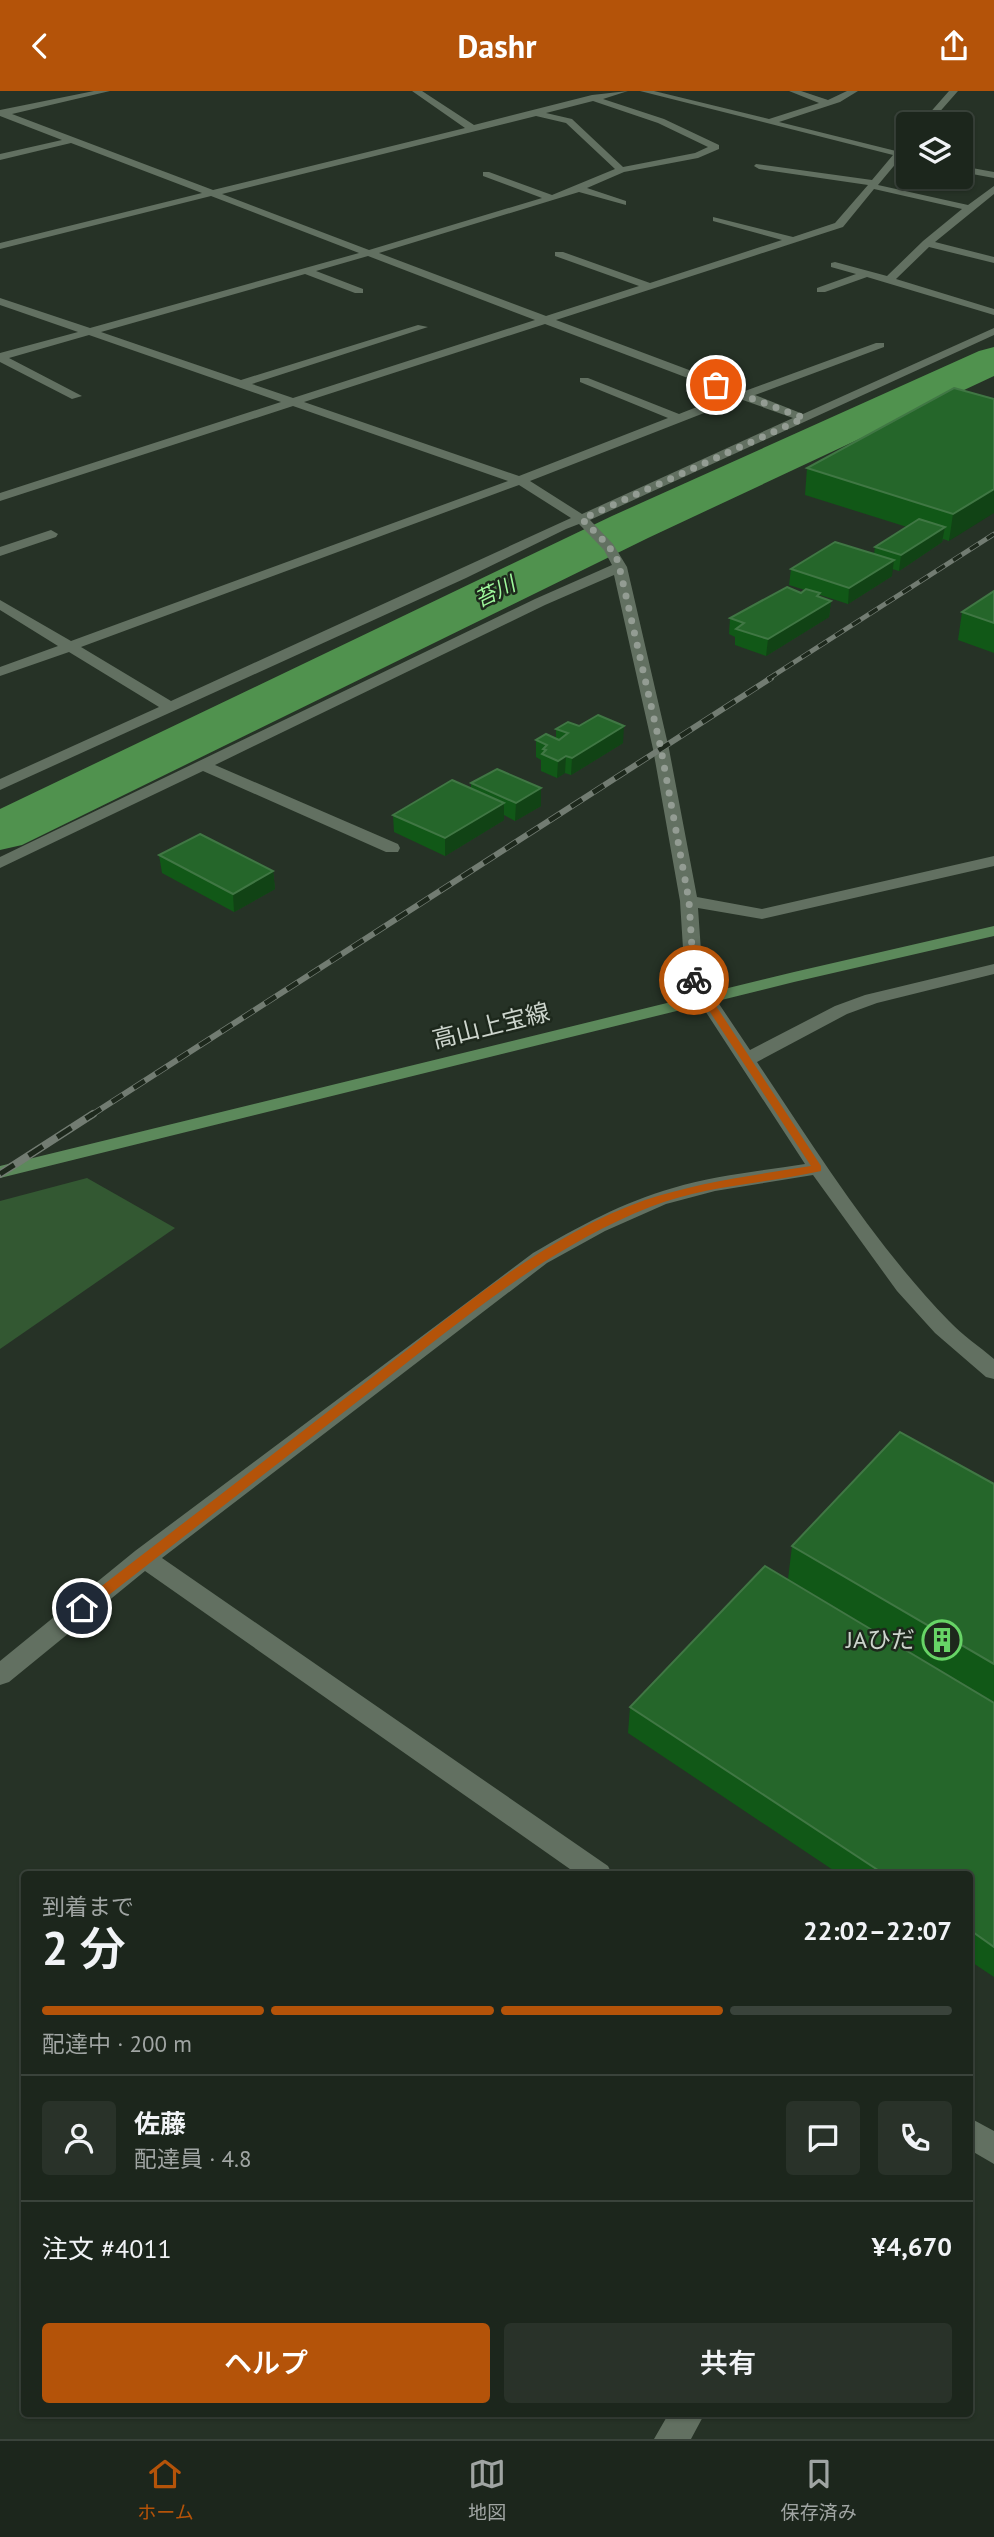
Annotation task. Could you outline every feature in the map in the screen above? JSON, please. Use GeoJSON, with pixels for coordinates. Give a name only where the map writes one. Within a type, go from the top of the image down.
{"type":"FeatureCollection","features":[{"type":"Feature","properties":{"kind":"main road","name":"高山上宝線"},"geometry":{"type":"LineString","coordinates":[[0,1172],[794,977],[994,931]]}},
{"type":"Feature","properties":{"kind":"street"},"geometry":{"type":"LineString","coordinates":[[1,114],[106,91]]}},
{"type":"Feature","properties":{"kind":"street"},"geometry":{"type":"LineString","coordinates":[[416,91],[472,128]]}},
{"type":"Feature","properties":{"kind":"street"},"geometry":{"type":"LineString","coordinates":[[0,246],[624,91]]}},
{"type":"Feature","properties":{"kind":"street"},"geometry":{"type":"LineString","coordinates":[[643,91],[896,155]]}},
{"type":"Feature","properties":{"kind":"street"},"geometry":{"type":"LineString","coordinates":[[793,91],[828,103]]}},
{"type":"Feature","properties":{"kind":"street"},"geometry":{"type":"LineString","coordinates":[[770,122],[828,103],[854,91]]}},
{"type":"Feature","properties":{"kind":"street"},"geometry":{"type":"LineString","coordinates":[[936,112],[954,91]]}},
{"type":"Feature","properties":{"kind":"street"},"geometry":{"type":"LineString","coordinates":[[0,358],[551,198],[580,189],[621,170],[698,156],[716,147],[661,121],[592,99]]}},
{"type":"Feature","properties":{"kind":"street"},"geometry":{"type":"LineString","coordinates":[[534,112],[569,121],[621,170]]}},
{"type":"Feature","properties":{"kind":"street"},"geometry":{"type":"LineString","coordinates":[[1,114],[372,252],[804,418]]}},
{"type":"Feature","properties":{"kind":"street"},"geometry":{"type":"LineString","coordinates":[[0,157],[72,140]]}},
{"type":"Feature","properties":{"kind":"street"},"geometry":{"type":"LineString","coordinates":[[0,496],[839,225],[896,161]]}},
{"type":"Feature","properties":{"kind":"street"},"geometry":{"type":"LineString","coordinates":[[759,166],[873,185],[969,208]]}},
{"type":"Feature","properties":{"kind":"street"},"geometry":{"type":"LineString","coordinates":[[973,172],[994,176]]}},
{"type":"Feature","properties":{"kind":"street"},"geometry":{"type":"LineString","coordinates":[[486,174],[551,198]]}},
{"type":"Feature","properties":{"kind":"street"},"geometry":{"type":"LineString","coordinates":[[580,189],[623,203]]}},
{"type":"Feature","properties":{"kind":"street"},"geometry":{"type":"LineString","coordinates":[[889,280],[927,243],[994,189]]}},
{"type":"Feature","properties":{"kind":"street"},"geometry":{"type":"LineString","coordinates":[[717,219],[794,240]]}},
{"type":"Feature","properties":{"kind":"street"},"geometry":{"type":"LineString","coordinates":[[927,243],[994,260]]}},
{"type":"Feature","properties":{"kind":"street"},"geometry":{"type":"LineString","coordinates":[[559,254],[648,286]]}},
{"type":"Feature","properties":{"kind":"street"},"geometry":{"type":"LineString","coordinates":[[835,265],[994,312]]}},
{"type":"Feature","properties":{"kind":"street"},"geometry":{"type":"LineString","coordinates":[[307,271],[359,291]]}},
{"type":"Feature","properties":{"kind":"street"},"geometry":{"type":"LineString","coordinates":[[821,290],[866,274]]}},
{"type":"Feature","properties":{"kind":"street"},"geometry":{"type":"LineString","coordinates":[[0,301],[518,480],[558,501],[583,520],[608,545],[619,564],[661,749],[689,901],[694,980],[817,1168],[905,1286],[943,1328],[994,1371]]}},
{"type":"Feature","properties":{"kind":"street"},"geometry":{"type":"LineString","coordinates":[[241,384],[422,327]]}},
{"type":"Feature","properties":{"kind":"street"},"geometry":{"type":"LineString","coordinates":[[0,785],[461,575],[561,526],[583,520],[994,331]]}},
{"type":"Feature","properties":{"kind":"street"},"geometry":{"type":"LineString","coordinates":[[0,672],[880,345]]}},
{"type":"Feature","properties":{"kind":"street"},"geometry":{"type":"LineString","coordinates":[[0,358],[76,396]]}},
{"type":"Feature","properties":{"kind":"street"},"geometry":{"type":"LineString","coordinates":[[584,380],[680,419]]}},
{"type":"Feature","properties":{"kind":"street"},"geometry":{"type":"LineString","coordinates":[[0,552],[51,534]]}},
{"type":"Feature","properties":{"kind":"street"},"geometry":{"type":"LineString","coordinates":[[0,863],[619,564]]}},
{"type":"Feature","properties":{"kind":"street"},"geometry":{"type":"LineString","coordinates":[[0,604],[170,707]]}},
{"type":"Feature","properties":{"kind":"street"},"geometry":{"type":"LineString","coordinates":[[202,765],[393,848]]}},
{"type":"Feature","properties":{"kind":"street"},"geometry":{"type":"LineString","coordinates":[[689,901],[762,914],[994,861]]}},
{"type":"Feature","properties":{"kind":"street"},"geometry":{"type":"LineString","coordinates":[[747,1060],[841,1010],[871,999],[994,969]]}},
{"type":"Feature","properties":{"kind":"street"},"geometry":{"type":"LineString","coordinates":[[0,1675],[144,1559],[540,1258],[592,1228],[648,1203],[701,1187],[817,1168]]}},
{"type":"Feature","properties":{"kind":"street"},"geometry":{"type":"LineString","coordinates":[[144,1559],[594,1871]]}},
{"type":"Feature","properties":{"kind":"street"},"geometry":{"type":"LineString","coordinates":[[973,2134],[994,2149]]}},
{"type":"Feature","properties":{"kind":"street"},"geometry":{"type":"LineString","coordinates":[[671,2439],[687,2417]]}},
{"type":"Feature","properties":{"kind":"green space"},"geometry":{"type":"Polygon","coordinates":[[[87,1178],[175,1228],[0,1349],[0,1201],[87,1178]]]}},
{"type":"Feature","properties":{"kind":"building"},"geometry":{"type":"Polygon","coordinates":[[[954,388],[994,399],[994,489],[953,514],[807,468],[954,388]]]}},
{"type":"Feature","properties":{"kind":"building"},"geometry":{"type":"Polygon","coordinates":[[[919,519],[945,527],[901,555],[875,547],[919,519]]]}},
{"type":"Feature","properties":{"kind":"building"},"geometry":{"type":"Polygon","coordinates":[[[835,542],[894,560],[849,588],[791,569],[835,542]]]}},
{"type":"Feature","properties":{"kind":"building"},"geometry":{"type":"Polygon","coordinates":[[[787,587],[801,593],[806,589],[820,593],[817,596],[831,601],[768,639],[736,629],[744,623],[730,618],[787,587]]]}},
{"type":"Feature","properties":{"kind":"building"},"geometry":{"type":"Polygon","coordinates":[[[994,591],[994,623],[962,612],[994,591]]]}},
{"type":"Feature","properties":{"kind":"building"},"geometry":{"type":"Polygon","coordinates":[[[598,715],[624,726],[572,758],[566,756],[558,761],[542,754],[547,745],[536,740],[546,734],[559,740],[568,733],[556,729],[568,722],[579,726],[598,715]]]}},
{"type":"Feature","properties":{"kind":"building"},"geometry":{"type":"Polygon","coordinates":[[[497,769],[541,788],[516,803],[471,783],[497,769]]]}},
{"type":"Feature","properties":{"kind":"building"},"geometry":{"type":"Polygon","coordinates":[[[452,780],[504,803],[445,838],[393,815],[452,780]]]}},
{"type":"Feature","properties":{"kind":"building"},"geometry":{"type":"Polygon","coordinates":[[[200,834],[273,871],[233,894],[159,855],[200,834]]]}},
{"type":"Feature","properties":{"kind":"building","name":"JAひだ"},"geometry":{"type":"Polygon","coordinates":[[[900,1432],[994,1484],[994,1664],[792,1546],[900,1432]]]}},
{"type":"Feature","properties":{"kind":"building"},"geometry":{"type":"Polygon","coordinates":[[[765,1566],[994,1703],[994,1947],[973,1932],[973,1871],[879,1871],[630,1707],[765,1566]]]}},
{"type":"Feature","properties":{"kind":"waterway","name":"苔川"},"geometry":{"type":"LineString","coordinates":[[0,832],[630,527],[994,360]]}},
{"type":"Feature","properties":{"kind":"railway"},"geometry":{"type":"LineString","coordinates":[[768,679],[994,534]]}},
{"type":"Feature","properties":{"kind":"railway"},"geometry":{"type":"LineString","coordinates":[[90,1116],[771,678]]}},
{"type":"Feature","properties":{"kind":"railway"},"geometry":{"type":"LineString","coordinates":[[0,1174],[93,1114]]}},
{"type":"Feature","properties":{"kind":"way so far"},"geometry":{"type":"LineString","coordinates":[[694,980],[689,901],[661,749],[618,561],[608,545],[582,519],[804,418],[716,385]]}},
{"type":"Feature","properties":{"kind":"place","name":"JAひだ"},"geometry":{"type":"Point","coordinates":[942,1640]}},
{"type":"Feature","properties":{"kind":"route"},"geometry":{"type":"LineString","coordinates":[[82,1608],[405,1358],[540,1258],[592,1228],[648,1203],[701,1187],[817,1168],[694,980]]}}]}
